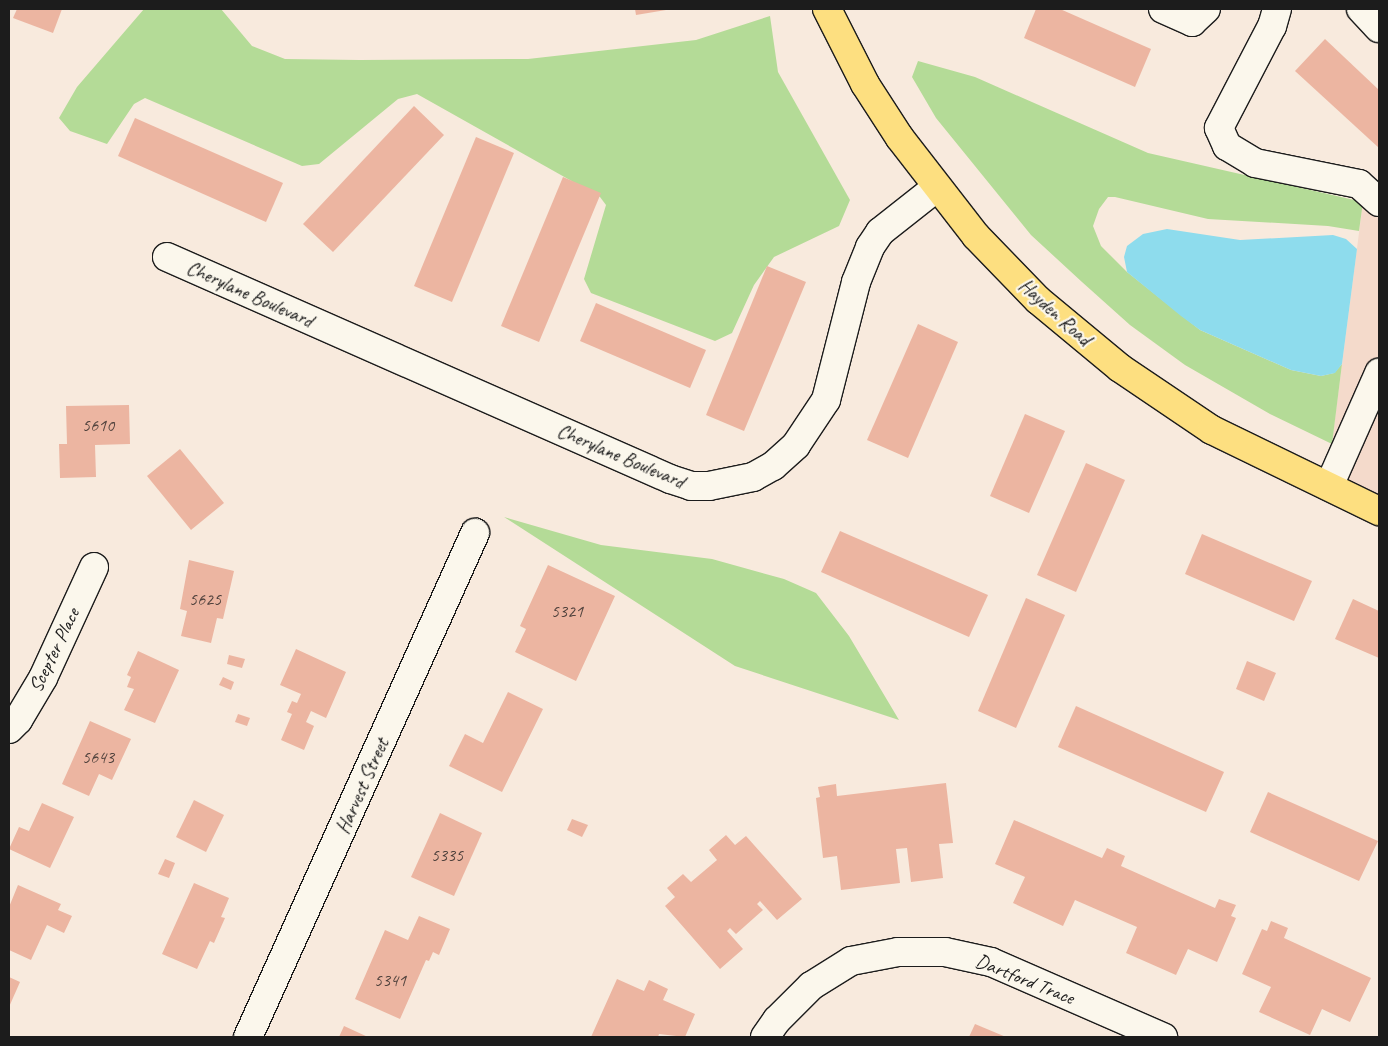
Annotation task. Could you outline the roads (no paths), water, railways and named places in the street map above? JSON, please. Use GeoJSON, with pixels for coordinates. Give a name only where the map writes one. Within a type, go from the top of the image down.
{"type":"FeatureCollection","features":[{"type":"Feature","properties":{"kind":"main road","name":"Hayden Road"},"geometry":{"type":"LineString","coordinates":[[827,9],[865,84],[936,188],[1033,294],[1120,368],[1212,430],[1379,511]]}},
{"type":"Feature","properties":{"kind":"street"},"geometry":{"type":"LineString","coordinates":[[1163,9],[1192,22],[1206,9]]}},
{"type":"Feature","properties":{"kind":"street"},"geometry":{"type":"LineString","coordinates":[[1277,9],[1272,26],[1219,128],[1227,146],[1255,163],[1360,184],[1379,202]]}},
{"type":"Feature","properties":{"kind":"street"},"geometry":{"type":"LineString","coordinates":[[1361,9],[1379,28]]}},
{"type":"Feature","properties":{"kind":"street","name":"Cherylane Boulevard"},"geometry":{"type":"LineString","coordinates":[[167,257],[670,479],[691,486],[709,486],[753,477],[773,466],[796,445],[826,400],[856,282],[870,248],[880,232],[936,188]]}},
{"type":"Feature","properties":{"kind":"street"},"geometry":{"type":"LineString","coordinates":[[1329,486],[1379,373]]}},
{"type":"Feature","properties":{"kind":"street","name":"Harvest Street"},"geometry":{"type":"LineString","coordinates":[[248,1037],[475,533]]}},
{"type":"Feature","properties":{"kind":"street","name":"Scepter Place"},"geometry":{"type":"LineString","coordinates":[[9,729],[18,720],[43,678],[94,566]]}},
{"type":"Feature","properties":{"kind":"street","name":"Dartford Trace"},"geometry":{"type":"LineString","coordinates":[[765,1037],[777,1020],[811,986],[851,961],[898,952],[945,952],[982,960],[1163,1037]]}},
{"type":"Feature","properties":{"kind":"water"},"geometry":{"type":"Polygon","coordinates":[[[1167,229],[1240,240],[1333,235],[1346,239],[1357,249],[1342,364],[1335,373],[1321,376],[1291,370],[1200,330],[1127,272],[1124,257],[1127,246],[1143,234],[1167,229]]]}}]}
